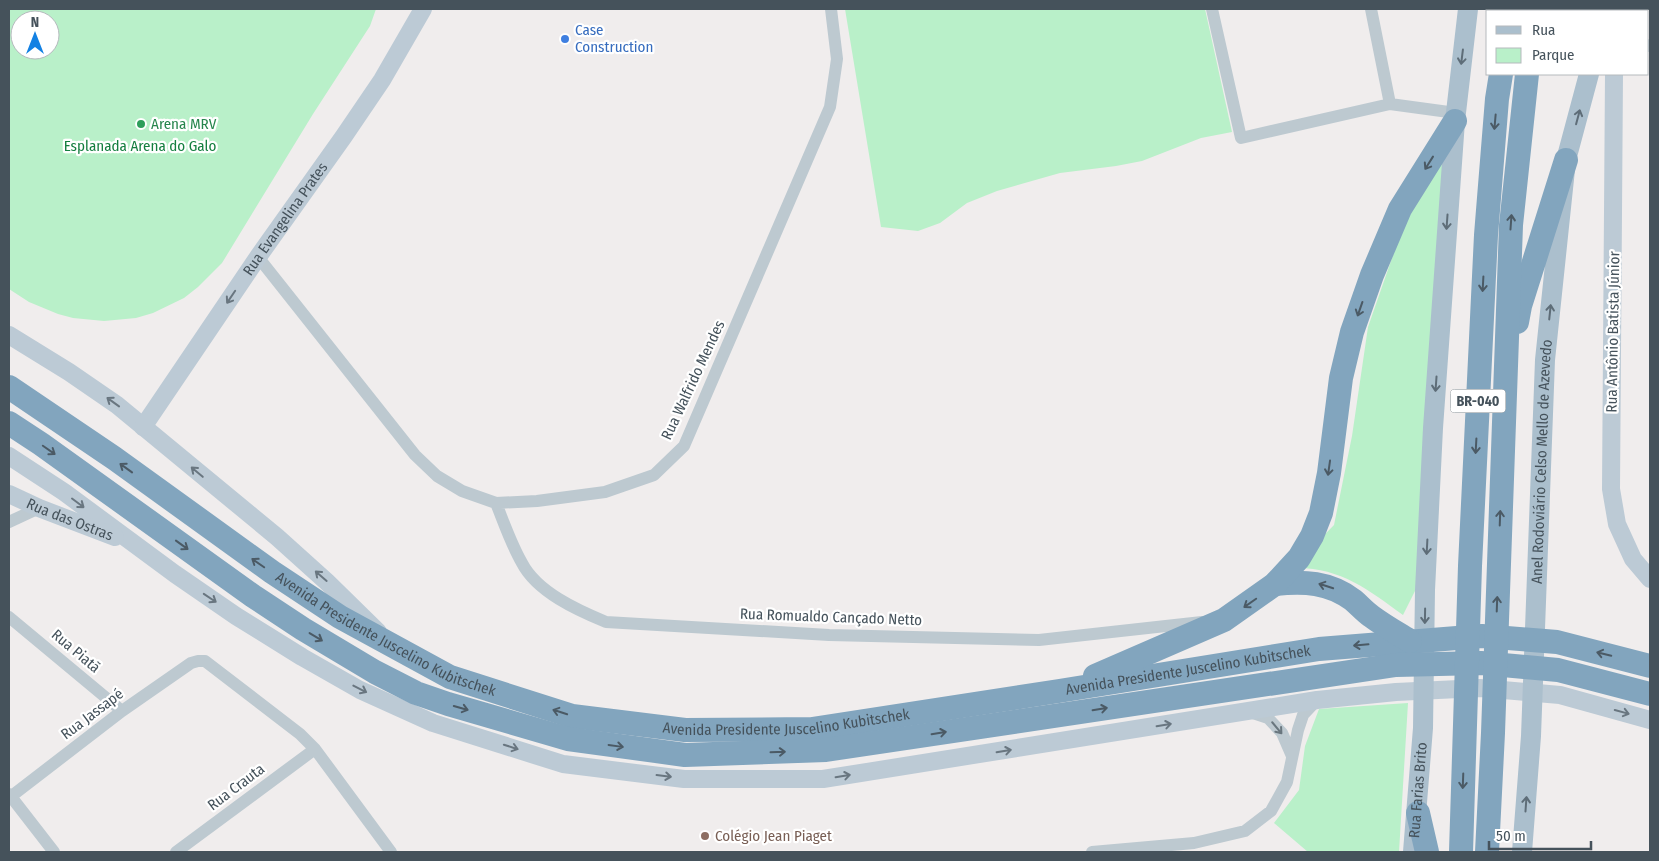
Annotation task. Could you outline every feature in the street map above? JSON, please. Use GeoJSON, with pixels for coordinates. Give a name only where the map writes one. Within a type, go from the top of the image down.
{"type":"FeatureCollection","features":[{"type":"Feature","properties":{"kind":"highway","name":"BR-040"},"geometry":{"type":"LineString","coordinates":[[1461,852],[1470,566],[1486,235],[1497,100],[1501,75]]}},
{"type":"Feature","properties":{"kind":"highway","name":"BR-040"},"geometry":{"type":"LineString","coordinates":[[1487,852],[1493,733],[1510,224],[1527,75]]}},
{"type":"Feature","properties":{"kind":"highway"},"geometry":{"type":"LineString","coordinates":[[1059,691],[1224,620],[1276,584],[1299,558],[1312,536],[1321,513],[1329,473],[1341,378],[1352,332],[1372,275],[1400,209],[1455,117]]}},
{"type":"Feature","properties":{"kind":"highway"},"geometry":{"type":"LineString","coordinates":[[1504,393],[1520,306],[1566,160]]}},
{"type":"Feature","properties":{"kind":"highway","name":"Avenida Presidente Juscelino Kubitschek"},"geometry":{"type":"LineString","coordinates":[[9,387],[114,458],[272,572],[340,617],[450,677],[572,716],[685,730],[812,729],[1319,649],[1482,636],[1557,642],[1650,666]]}},
{"type":"Feature","properties":{"kind":"highway","name":"Avenida Presidente Juscelino Kubitschek"},"geometry":{"type":"LineString","coordinates":[[9,423],[253,596],[303,629],[375,672],[416,693],[568,739],[685,755],[826,750],[1396,665],[1481,663],[1558,670],[1650,694]]}},
{"type":"Feature","properties":{"kind":"highway"},"geometry":{"type":"LineString","coordinates":[[1276,584],[1308,582],[1336,589],[1353,600],[1371,616],[1410,641]]}},
{"type":"Feature","properties":{"kind":"highway"},"geometry":{"type":"LineString","coordinates":[[1418,813],[1428,852]]}},
{"type":"Feature","properties":{"kind":"main road","name":"Rua Evangelina Prates"},"geometry":{"type":"LineString","coordinates":[[143,426],[382,80],[423,9]]}},
{"type":"Feature","properties":{"kind":"main road"},"geometry":{"type":"LineString","coordinates":[[1455,117],[1468,9]]}},
{"type":"Feature","properties":{"kind":"main road","name":"Anel Rodoviário Celso Mello de Azevedo"},"geometry":{"type":"LineString","coordinates":[[1522,852],[1531,736],[1545,360],[1566,160],[1589,75]]}},
{"type":"Feature","properties":{"kind":"main road","name":"Rua Antônio Batista Júnior"},"geometry":{"type":"LineString","coordinates":[[1614,75],[1611,489],[1617,524],[1633,559],[1650,579]]}},
{"type":"Feature","properties":{"kind":"main road","name":"Rua Farias Brito"},"geometry":{"type":"LineString","coordinates":[[1413,852],[1418,813],[1423,728],[1425,590],[1433,428],[1455,117]]}},
{"type":"Feature","properties":{"kind":"main road"},"geometry":{"type":"LineString","coordinates":[[9,335],[69,372],[117,405],[143,426],[327,582],[394,647]]}},
{"type":"Feature","properties":{"kind":"main road"},"geometry":{"type":"LineString","coordinates":[[9,456],[64,492],[131,543],[236,616],[360,690],[434,723],[563,764],[684,779],[823,779],[1316,700],[1396,692],[1480,688],[1560,696],[1650,720]]}},
{"type":"Feature","properties":{"kind":"main road","name":"Rua das Ostras"},"geometry":{"type":"LineString","coordinates":[[9,494],[39,508],[131,543]]}},
{"type":"Feature","properties":{"kind":"street","name":"Rua Walfrido Mendes"},"geometry":{"type":"LineString","coordinates":[[258,257],[415,455],[437,476],[462,492],[496,503],[538,501],[605,492],[654,475],[684,446],[830,107],[837,59],[831,9]]}},
{"type":"Feature","properties":{"kind":"street"},"geometry":{"type":"LineString","coordinates":[[1212,9],[1242,138],[1390,104],[1455,117]]}},
{"type":"Feature","properties":{"kind":"street"},"geometry":{"type":"LineString","coordinates":[[1370,9],[1390,104]]}},
{"type":"Feature","properties":{"kind":"street","name":"Rua Romualdo Cançado Netto"},"geometry":{"type":"LineString","coordinates":[[496,503],[522,564],[537,582],[555,596],[582,612],[606,622],[829,635],[1039,640],[1224,620]]}},
{"type":"Feature","properties":{"kind":"street"},"geometry":{"type":"LineString","coordinates":[[9,522],[39,508]]}},
{"type":"Feature","properties":{"kind":"street","name":"Rua Piatã"},"geometry":{"type":"LineString","coordinates":[[9,616],[122,711]]}},
{"type":"Feature","properties":{"kind":"street","name":"Rua Jassapé"},"geometry":{"type":"LineString","coordinates":[[10,796],[122,711],[191,663],[198,661],[205,661],[213,667],[300,734],[315,749]]}},
{"type":"Feature","properties":{"kind":"street"},"geometry":{"type":"LineString","coordinates":[[1092,852],[1194,842],[1245,831],[1271,811],[1287,782],[1303,715],[1316,700]]}},
{"type":"Feature","properties":{"kind":"street"},"geometry":{"type":"LineString","coordinates":[[1249,712],[1268,718],[1282,733],[1292,756]]}},
{"type":"Feature","properties":{"kind":"street"},"geometry":{"type":"LineString","coordinates":[[315,749],[392,852]]}},
{"type":"Feature","properties":{"kind":"street","name":"Rua Crauta"},"geometry":{"type":"LineString","coordinates":[[176,852],[315,749]]}},
{"type":"Feature","properties":{"kind":"street"},"geometry":{"type":"LineString","coordinates":[[10,796],[54,852]]}},
{"type":"Feature","properties":{"kind":"green space","name":"Arena MRV"},"geometry":{"type":"Polygon","coordinates":[[[9,9],[376,9],[370,26],[313,114],[222,263],[198,287],[184,298],[153,313],[136,318],[104,321],[73,318],[29,302],[9,289],[9,9]]]}},
{"type":"Feature","properties":{"kind":"green space"},"geometry":{"type":"Polygon","coordinates":[[[845,9],[1205,9],[1232,132],[1201,138],[1142,161],[1060,173],[997,191],[967,203],[940,223],[918,231],[881,227],[845,9]]]}},
{"type":"Feature","properties":{"kind":"green space"},"geometry":{"type":"Polygon","coordinates":[[[1446,140],[1427,567],[1403,615],[1365,588],[1338,575],[1309,568],[1292,568],[1334,525],[1352,436],[1368,327],[1408,212],[1446,140]]]}},
{"type":"Feature","properties":{"kind":"green space"},"geometry":{"type":"Polygon","coordinates":[[[1408,703],[1399,852],[1308,852],[1274,823],[1299,790],[1305,746],[1319,709],[1408,703]]]}},
{"type":"Feature","properties":{"kind":"place","name":"Case Construction"},"geometry":{"type":"Point","coordinates":[565,39]}},
{"type":"Feature","properties":{"kind":"place","name":"Arena MRV"},"geometry":{"type":"Point","coordinates":[141,124]}},
{"type":"Feature","properties":{"kind":"place","name":"Colégio Jean Piaget"},"geometry":{"type":"Point","coordinates":[705,836]}},
{"type":"Feature","properties":{"kind":"park label","name":"Esplanada Arena do Galo"},"geometry":{"type":"Point","coordinates":[140,146]}}]}
